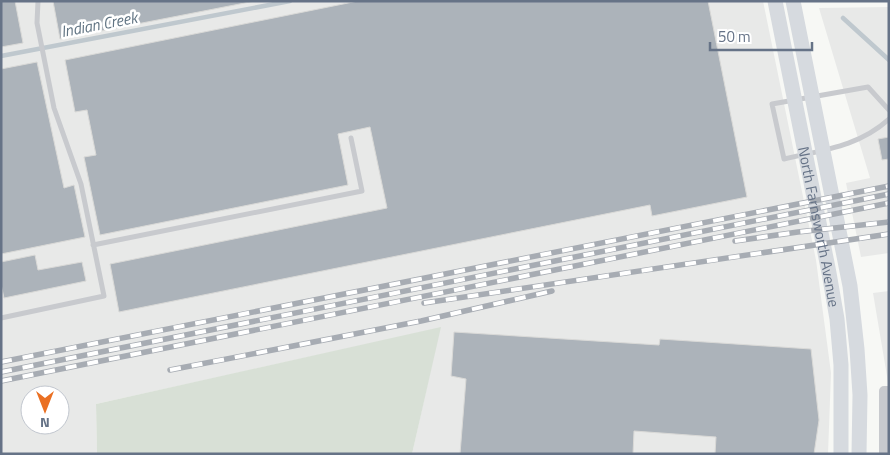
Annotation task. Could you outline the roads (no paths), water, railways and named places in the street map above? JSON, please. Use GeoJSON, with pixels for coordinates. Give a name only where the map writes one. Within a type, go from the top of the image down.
{"type":"FeatureCollection","features":[{"type":"Feature","properties":{"kind":"main road","name":"North Farnsworth Avenue"},"geometry":{"type":"LineString","coordinates":[[774,1],[837,319],[841,365],[841,454]]}},
{"type":"Feature","properties":{"kind":"main road","name":"North Farnsworth Avenue"},"geometry":{"type":"LineString","coordinates":[[793,1],[850,286],[859,376],[859,454]]}},
{"type":"Feature","properties":{"kind":"street"},"geometry":{"type":"LineString","coordinates":[[884,454],[887,391]]}},
{"type":"Feature","properties":{"kind":"lane"},"geometry":{"type":"LineString","coordinates":[[1,318],[104,296],[81,184],[54,108],[37,23],[38,1]]}},
{"type":"Feature","properties":{"kind":"lane"},"geometry":{"type":"LineString","coordinates":[[889,110],[868,87],[772,104],[784,159],[855,142],[877,130],[889,120]]}},
{"type":"Feature","properties":{"kind":"lane"},"geometry":{"type":"LineString","coordinates":[[93,244],[362,191],[351,138]]}},
{"type":"Feature","properties":{"kind":"waterway","name":"Indian Creek"},"geometry":{"type":"LineString","coordinates":[[1,56],[290,1]]}},
{"type":"Feature","properties":{"kind":"waterway"},"geometry":{"type":"LineString","coordinates":[[843,18],[889,60]]}},
{"type":"Feature","properties":{"kind":"railway"},"geometry":{"type":"LineString","coordinates":[[1,362],[889,186]]}},
{"type":"Feature","properties":{"kind":"railway"},"geometry":{"type":"LineString","coordinates":[[1,372],[889,194]]}},
{"type":"Feature","properties":{"kind":"railway"},"geometry":{"type":"LineString","coordinates":[[1,381],[889,203]]}},
{"type":"Feature","properties":{"kind":"railway"},"geometry":{"type":"LineString","coordinates":[[735,241],[889,222]]}},
{"type":"Feature","properties":{"kind":"railway"},"geometry":{"type":"LineString","coordinates":[[424,303],[889,234]]}},
{"type":"Feature","properties":{"kind":"railway"},"geometry":{"type":"LineString","coordinates":[[170,370],[421,321],[552,291]]}}]}
